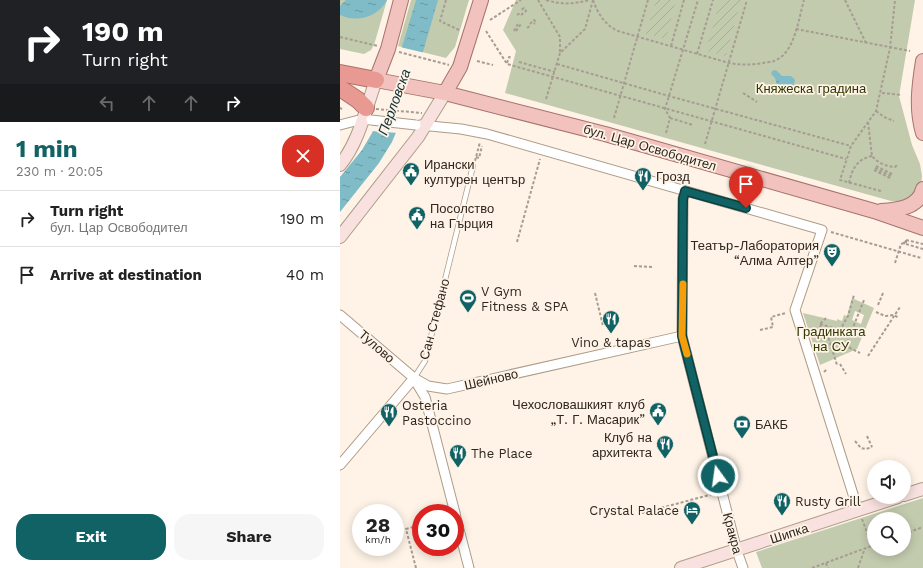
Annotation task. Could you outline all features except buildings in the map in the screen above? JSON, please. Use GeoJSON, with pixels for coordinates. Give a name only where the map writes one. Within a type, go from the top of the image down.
{"type":"FeatureCollection","features":[{"type":"Feature","properties":{"kind":"highway"},"geometry":{"type":"LineString","coordinates":[[340,73],[381,81]]}},
{"type":"Feature","properties":{"kind":"highway"},"geometry":{"type":"LineString","coordinates":[[340,88],[358,100],[369,114]]}},
{"type":"Feature","properties":{"kind":"main road"},"geometry":{"type":"LineString","coordinates":[[341,164],[369,114],[381,81],[388,49],[402,0]]}},
{"type":"Feature","properties":{"kind":"main road"},"geometry":{"type":"LineString","coordinates":[[340,236],[421,125],[439,92],[460,67],[481,0]]}},
{"type":"Feature","properties":{"kind":"main road"},"geometry":{"type":"LineString","coordinates":[[923,61],[919,113],[923,133]]}},
{"type":"Feature","properties":{"kind":"main road","name":"бул. Цар Освободител"},"geometry":{"type":"LineString","coordinates":[[381,81],[439,92],[605,134],[874,211],[923,228]]}},
{"type":"Feature","properties":{"kind":"main road"},"geometry":{"type":"LineString","coordinates":[[874,211],[895,210],[906,207],[919,198],[923,189]]}},
{"type":"Feature","properties":{"kind":"main road"},"geometry":{"type":"LineString","coordinates":[[911,493],[923,489]]}},
{"type":"Feature","properties":{"kind":"main road","name":"Шипка"},"geometry":{"type":"LineString","coordinates":[[681,568],[876,504]]}},
{"type":"Feature","properties":{"kind":"street"},"geometry":{"type":"LineString","coordinates":[[340,125],[369,114],[421,125],[462,129],[481,133],[822,230],[795,310],[858,510]]}},
{"type":"Feature","properties":{"kind":"street","name":"Кракра"},"geometry":{"type":"LineString","coordinates":[[685,191],[683,199],[682,336],[737,550],[743,568]]}},
{"type":"Feature","properties":{"kind":"street","name":"Тулово"},"geometry":{"type":"LineString","coordinates":[[340,315],[414,378]]}},
{"type":"Feature","properties":{"kind":"street","name":"Шейново"},"geometry":{"type":"LineString","coordinates":[[414,378],[428,386],[447,389],[682,336]]}},
{"type":"Feature","properties":{"kind":"street"},"geometry":{"type":"LineString","coordinates":[[340,466],[414,378],[425,397],[453,504]]}},
{"type":"Feature","properties":{"kind":"street"},"geometry":{"type":"LineString","coordinates":[[464,548],[469,568]]}},
{"type":"Feature","properties":{"kind":"lane","name":"Сан Стефано"},"geometry":{"type":"LineString","coordinates":[[414,378],[425,361],[474,166]]}},
{"type":"Feature","properties":{"kind":"path"},"geometry":{"type":"LineString","coordinates":[[446,0],[440,21],[462,32]]}},
{"type":"Feature","properties":{"kind":"path"},"geometry":{"type":"LineString","coordinates":[[490,20],[521,0]]}},
{"type":"Feature","properties":{"kind":"path"},"geometry":{"type":"LineString","coordinates":[[538,0],[560,37],[560,53],[546,99]]}},
{"type":"Feature","properties":{"kind":"path"},"geometry":{"type":"LineString","coordinates":[[546,0],[560,4],[569,4],[590,0]]}},
{"type":"Feature","properties":{"kind":"path"},"geometry":{"type":"LineString","coordinates":[[560,53],[586,29],[593,0]]}},
{"type":"Feature","properties":{"kind":"path"},"geometry":{"type":"LineString","coordinates":[[593,0],[604,22],[612,28],[625,34],[729,63],[742,65],[777,60],[785,55],[790,47],[804,0]]}},
{"type":"Feature","properties":{"kind":"path"},"geometry":{"type":"LineString","coordinates":[[614,118],[648,0]]}},
{"type":"Feature","properties":{"kind":"path"},"geometry":{"type":"LineString","coordinates":[[671,46],[684,0]]}},
{"type":"Feature","properties":{"kind":"path"},"geometry":{"type":"LineString","coordinates":[[693,125],[670,118],[665,109],[698,0]]}},
{"type":"Feature","properties":{"kind":"path"},"geometry":{"type":"LineString","coordinates":[[697,54],[713,0]]}},
{"type":"Feature","properties":{"kind":"path"},"geometry":{"type":"LineString","coordinates":[[705,144],[747,0]]}},
{"type":"Feature","properties":{"kind":"path"},"geometry":{"type":"LineString","coordinates":[[800,0],[802,5]]}},
{"type":"Feature","properties":{"kind":"path"},"geometry":{"type":"LineString","coordinates":[[845,0],[866,44]]}},
{"type":"Feature","properties":{"kind":"path"},"geometry":{"type":"LineString","coordinates":[[881,190],[840,180],[851,146],[876,111],[890,48],[895,0]]}},
{"type":"Feature","properties":{"kind":"path"},"geometry":{"type":"LineString","coordinates":[[516,15],[520,12]]}},
{"type":"Feature","properties":{"kind":"path"},"geometry":{"type":"LineString","coordinates":[[516,31],[520,24]]}},
{"type":"Feature","properties":{"kind":"path"},"geometry":{"type":"LineString","coordinates":[[528,29],[531,25]]}},
{"type":"Feature","properties":{"kind":"path"},"geometry":{"type":"LineString","coordinates":[[796,29],[866,44],[910,51]]}},
{"type":"Feature","properties":{"kind":"path"},"geometry":{"type":"LineString","coordinates":[[486,31],[507,64],[846,159]]}},
{"type":"Feature","properties":{"kind":"path"},"geometry":{"type":"LineString","coordinates":[[340,36],[381,47]]}},
{"type":"Feature","properties":{"kind":"path"},"geometry":{"type":"LineString","coordinates":[[396,52],[444,63]]}},
{"type":"Feature","properties":{"kind":"path"},"geometry":{"type":"LineString","coordinates":[[507,64],[508,57],[512,58]]}},
{"type":"Feature","properties":{"kind":"path"},"geometry":{"type":"LineString","coordinates":[[477,61],[493,65]]}},
{"type":"Feature","properties":{"kind":"path"},"geometry":{"type":"LineString","coordinates":[[519,62],[555,72]]}},
{"type":"Feature","properties":{"kind":"path"},"geometry":{"type":"LineString","coordinates":[[557,64],[624,84],[851,146]]}},
{"type":"Feature","properties":{"kind":"path"},"geometry":{"type":"LineString","coordinates":[[743,93],[757,102]]}},
{"type":"Feature","properties":{"kind":"path"},"geometry":{"type":"LineString","coordinates":[[881,93],[902,95]]}},
{"type":"Feature","properties":{"kind":"path"},"geometry":{"type":"LineString","coordinates":[[876,111],[884,117],[894,121]]}},
{"type":"Feature","properties":{"kind":"path"},"geometry":{"type":"LineString","coordinates":[[369,114],[422,113]]}},
{"type":"Feature","properties":{"kind":"path"},"geometry":{"type":"LineString","coordinates":[[666,132],[670,118]]}},
{"type":"Feature","properties":{"kind":"path"},"geometry":{"type":"LineString","coordinates":[[868,121],[872,156],[876,160],[888,166],[895,167],[898,164]]}},
{"type":"Feature","properties":{"kind":"path"},"geometry":{"type":"LineString","coordinates":[[481,140],[478,158],[483,146]]}},
{"type":"Feature","properties":{"kind":"path"},"geometry":{"type":"LineString","coordinates":[[517,242],[543,150]]}},
{"type":"Feature","properties":{"kind":"path"},"geometry":{"type":"LineString","coordinates":[[849,182],[856,164],[865,158],[872,156]]}},
{"type":"Feature","properties":{"kind":"path"},"geometry":{"type":"LineString","coordinates":[[891,176],[875,168],[891,176]]}},
{"type":"Feature","properties":{"kind":"path"},"geometry":{"type":"LineString","coordinates":[[822,230],[921,258]]}},
{"type":"Feature","properties":{"kind":"path"},"geometry":{"type":"LineString","coordinates":[[895,263],[901,244],[905,243],[906,240],[923,244]]}},
{"type":"Feature","properties":{"kind":"path"},"geometry":{"type":"LineString","coordinates":[[905,243],[923,248]]}},
{"type":"Feature","properties":{"kind":"path"},"geometry":{"type":"LineString","coordinates":[[634,266],[652,267]]}},
{"type":"Feature","properties":{"kind":"path"},"geometry":{"type":"LineString","coordinates":[[878,305],[883,293]]}},
{"type":"Feature","properties":{"kind":"path"},"geometry":{"type":"LineString","coordinates":[[595,294],[603,326]]}},
{"type":"Feature","properties":{"kind":"path"},"geometry":{"type":"LineString","coordinates":[[838,336],[848,316],[854,295]]}},
{"type":"Feature","properties":{"kind":"path"},"geometry":{"type":"LineString","coordinates":[[846,346],[864,300]]}},
{"type":"Feature","properties":{"kind":"path"},"geometry":{"type":"LineString","coordinates":[[868,356],[900,307]]}},
{"type":"Feature","properties":{"kind":"path"},"geometry":{"type":"LineString","coordinates":[[760,330],[773,327],[770,317],[795,310]]}},
{"type":"Feature","properties":{"kind":"path"},"geometry":{"type":"LineString","coordinates":[[876,312],[885,316],[894,315],[900,318]]}},
{"type":"Feature","properties":{"kind":"path"},"geometry":{"type":"LineString","coordinates":[[820,324],[826,318]]}},
{"type":"Feature","properties":{"kind":"path"},"geometry":{"type":"LineString","coordinates":[[820,324],[840,330]]}},
{"type":"Feature","properties":{"kind":"path"},"geometry":{"type":"LineString","coordinates":[[820,324],[821,331],[838,336],[850,334]]}},
{"type":"Feature","properties":{"kind":"path"},"geometry":{"type":"LineString","coordinates":[[827,333],[837,365]]}},
{"type":"Feature","properties":{"kind":"path"},"geometry":{"type":"LineString","coordinates":[[832,350],[846,346],[860,353]]}},
{"type":"Feature","properties":{"kind":"path"},"geometry":{"type":"LineString","coordinates":[[840,364],[846,374]]}},
{"type":"Feature","properties":{"kind":"path"},"geometry":{"type":"LineString","coordinates":[[855,441],[861,448],[866,449],[872,447],[867,436]]}},
{"type":"Feature","properties":{"kind":"path"},"geometry":{"type":"LineString","coordinates":[[642,513],[722,492]]}},
{"type":"Feature","properties":{"kind":"path"},"geometry":{"type":"LineString","coordinates":[[858,510],[867,531]]}},
{"type":"Feature","properties":{"kind":"path"},"geometry":{"type":"LineString","coordinates":[[412,527],[406,529],[412,552]]}},
{"type":"Feature","properties":{"kind":"path"},"geometry":{"type":"LineString","coordinates":[[911,531],[923,527]]}},
{"type":"Feature","properties":{"kind":"path"},"geometry":{"type":"LineString","coordinates":[[812,568],[865,548]]}},
{"type":"Feature","properties":{"kind":"path"},"geometry":{"type":"LineString","coordinates":[[858,568],[865,548]]}},
{"type":"Feature","properties":{"kind":"path"},"geometry":{"type":"LineString","coordinates":[[413,556],[416,568]]}},
{"type":"Feature","properties":{"kind":"path"},"geometry":{"type":"LineString","coordinates":[[826,563],[828,568]]}},
{"type":"Feature","properties":{"kind":"green space"},"geometry":{"type":"Polygon","coordinates":[[[340,0],[387,0],[374,45],[371,50],[364,54],[340,49],[340,0]]]}},
{"type":"Feature","properties":{"kind":"green space"},"geometry":{"type":"Polygon","coordinates":[[[411,0],[469,0],[455,47],[446,58],[398,46],[411,0]]]}},
{"type":"Feature","properties":{"kind":"green space","name":"Княжеска градина"},"geometry":{"type":"Polygon","coordinates":[[[516,0],[915,0],[899,96],[912,145],[920,164],[922,176],[921,184],[912,197],[904,201],[891,201],[505,93],[516,51],[503,30],[516,0]]]}},
{"type":"Feature","properties":{"kind":"green space"},"geometry":{"type":"Polygon","coordinates":[[[656,0],[676,0],[666,39],[646,34],[656,0]]]}},
{"type":"Feature","properties":{"kind":"green space"},"geometry":{"type":"Polygon","coordinates":[[[720,0],[741,0],[726,56],[706,51],[720,0]]]}},
{"type":"Feature","properties":{"kind":"green space","name":"Градинката на СУ"},"geometry":{"type":"Polygon","coordinates":[[[852,298],[874,308],[857,349],[820,365],[803,313],[837,321],[837,319],[842,321],[844,315],[847,316],[852,298]],[[855,311],[852,320],[861,324],[864,315],[855,311]]]}},
{"type":"Feature","properties":{"kind":"green space"},"geometry":{"type":"Polygon","coordinates":[[[923,498],[923,568],[762,568],[756,552],[867,516],[867,556],[911,556],[911,512],[880,512],[904,504],[911,504],[911,502],[923,498]]]}},
{"type":"Feature","properties":{"kind":"water"},"geometry":{"type":"Polygon","coordinates":[[[346,0],[387,0],[378,11],[373,14],[367,17],[354,18],[340,15],[340,6],[346,0]]]}},
{"type":"Feature","properties":{"kind":"water","name":"Перловска"},"geometry":{"type":"Polygon","coordinates":[[[416,0],[438,0],[408,104],[392,142],[379,163],[340,212],[340,177],[362,150],[372,133],[386,100],[416,0]]]}},
{"type":"Feature","properties":{"kind":"water"},"geometry":{"type":"Polygon","coordinates":[[[776,70],[782,76],[791,76],[795,80],[794,84],[792,86],[777,85],[775,78],[771,74],[772,71],[776,70]]]}},
{"type":"Feature","properties":{"kind":"pier"},"geometry":{"type":"Polygon","coordinates":[[[400,47],[425,53],[410,105],[398,133],[371,131],[384,99],[400,47]]]}},
{"type":"Feature","properties":{"kind":"slow traffic"},"geometry":{"type":"LineString","coordinates":[[683,284],[682,336],[687,354]]}},
{"type":"Feature","properties":{"kind":"place","name":"Ирански културен център"},"geometry":{"type":"Point","coordinates":[411,186]}},
{"type":"Feature","properties":{"kind":"place","name":"Грозд"},"geometry":{"type":"Point","coordinates":[643,191]}},
{"type":"Feature","properties":{"kind":"place","name":"Посолство на Гърция"},"geometry":{"type":"Point","coordinates":[417,230]}},
{"type":"Feature","properties":{"kind":"place","name":"Театър-Лаборатория “Алма Алтер”"},"geometry":{"type":"Point","coordinates":[832,267]}},
{"type":"Feature","properties":{"kind":"place","name":"V Gym Fitness & SPA"},"geometry":{"type":"Point","coordinates":[468,313]}},
{"type":"Feature","properties":{"kind":"place","name":"Vino & tapas"},"geometry":{"type":"Point","coordinates":[611,334]}},
{"type":"Feature","properties":{"kind":"place","name":"Чехословашкият клуб „Т. Г. Масарик”"},"geometry":{"type":"Point","coordinates":[658,426]}},
{"type":"Feature","properties":{"kind":"place","name":"Osteria Pastoccino"},"geometry":{"type":"Point","coordinates":[389,427]}},
{"type":"Feature","properties":{"kind":"place","name":"БАКБ"},"geometry":{"type":"Point","coordinates":[742,439]}},
{"type":"Feature","properties":{"kind":"place","name":"Клуб на архитекта"},"geometry":{"type":"Point","coordinates":[665,459]}},
{"type":"Feature","properties":{"kind":"place","name":"The Place"},"geometry":{"type":"Point","coordinates":[458,468]}},
{"type":"Feature","properties":{"kind":"place","name":"Rusty Grill"},"geometry":{"type":"Point","coordinates":[782,516]}},
{"type":"Feature","properties":{"kind":"place","name":"Crystal Palace"},"geometry":{"type":"Point","coordinates":[692,525]}},
{"type":"Feature","properties":{"kind":"route"},"geometry":{"type":"LineString","coordinates":[[718,476],[682,336],[683,199],[685,191],[746,208]]}}]}
